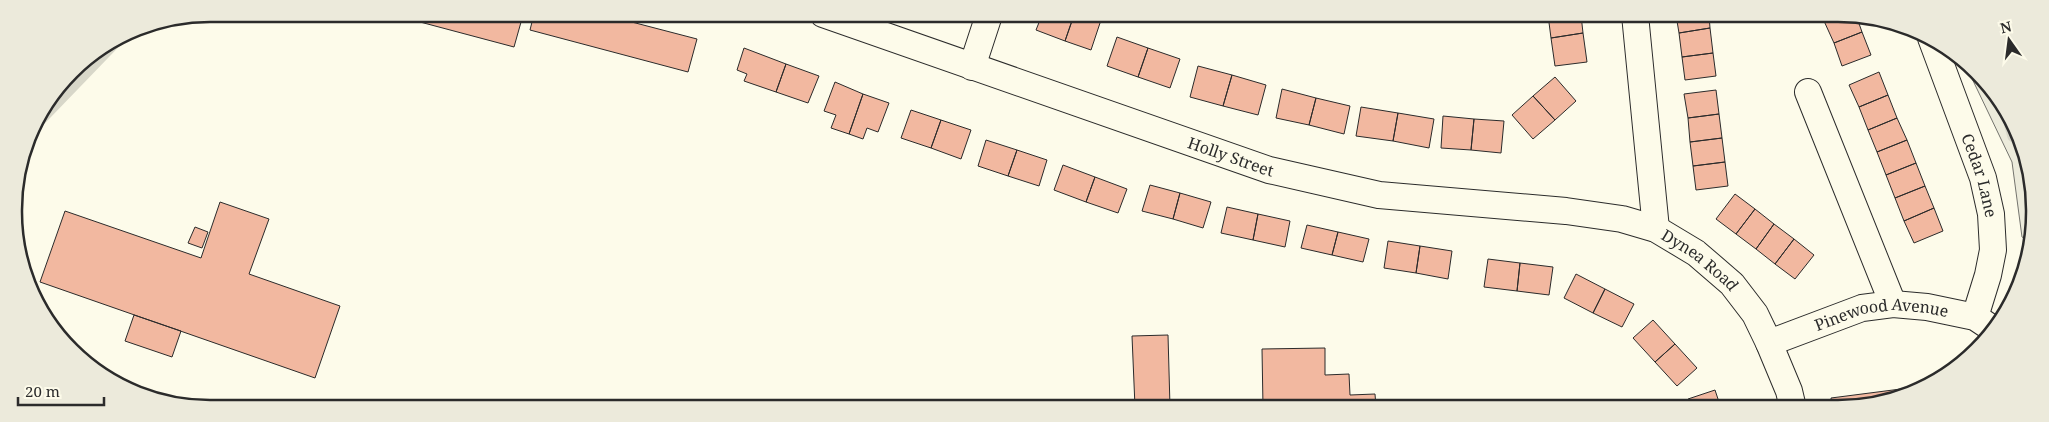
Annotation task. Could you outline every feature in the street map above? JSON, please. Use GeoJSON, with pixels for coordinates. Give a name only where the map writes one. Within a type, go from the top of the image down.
{"type":"FeatureCollection","features":[{"type":"Feature","properties":{"kind":"street","name":"Holly Street"},"geometry":{"type":"LineString","coordinates":[[845,22],[1269,170],[1379,195],[1566,211],[1622,219],[1656,228]]}},
{"type":"Feature","properties":{"kind":"street"},"geometry":{"type":"LineString","coordinates":[[972,67],[986,22]]}},
{"type":"Feature","properties":{"kind":"street","name":"Dynea Road"},"geometry":{"type":"LineString","coordinates":[[1636,22],[1656,228],[1696,253],[1732,284],[1755,314],[1769,343],[1791,400]]}},
{"type":"Feature","properties":{"kind":"street","name":"Cedar Lane"},"geometry":{"type":"LineString","coordinates":[[1935,50],[1983,178],[1990,214],[1993,250],[1988,275],[1984,323]]}},
{"type":"Feature","properties":{"kind":"street"},"geometry":{"type":"LineString","coordinates":[[1808,92],[1893,304]]}},
{"type":"Feature","properties":{"kind":"street","name":"Pinewood Avenue"},"geometry":{"type":"LineString","coordinates":[[1769,343],[1862,308],[1893,304],[1928,307],[1984,323]]}},
{"type":"Feature","properties":{"kind":"shaded area"},"geometry":{"type":"Polygon","coordinates":[[[1972,79],[1995,106],[2012,139],[2020,162],[2026,199],[2025,239],[2022,237],[2012,162],[1972,79]]]}},
{"type":"Feature","properties":{"kind":"building"},"geometry":{"type":"Polygon","coordinates":[[[420,22],[521,22],[514,47],[420,22]]]}},
{"type":"Feature","properties":{"kind":"building"},"geometry":{"type":"Polygon","coordinates":[[[532,22],[632,22],[697,39],[688,72],[530,30],[532,22]]]}},
{"type":"Feature","properties":{"kind":"building"},"geometry":{"type":"Polygon","coordinates":[[[1039,22],[1072,22],[1065,41],[1036,30],[1039,22]]]}},
{"type":"Feature","properties":{"kind":"building"},"geometry":{"type":"Polygon","coordinates":[[[1072,22],[1100,22],[1091,50],[1065,41],[1072,22]]]}},
{"type":"Feature","properties":{"kind":"building"},"geometry":{"type":"Polygon","coordinates":[[[1549,22],[1582,22],[1583,33],[1551,38],[1549,22]]]}},
{"type":"Feature","properties":{"kind":"building"},"geometry":{"type":"Polygon","coordinates":[[[1677,22],[1710,22],[1710,28],[1679,33],[1677,22]]]}},
{"type":"Feature","properties":{"kind":"building"},"geometry":{"type":"Polygon","coordinates":[[[1824,22],[1859,24],[1862,32],[1834,43],[1824,22]]]}},
{"type":"Feature","properties":{"kind":"building"},"geometry":{"type":"Polygon","coordinates":[[[1710,28],[1713,53],[1682,57],[1679,33],[1710,28]]]}},
{"type":"Feature","properties":{"kind":"building"},"geometry":{"type":"Polygon","coordinates":[[[1862,32],[1871,55],[1842,66],[1834,43],[1862,32]]]}},
{"type":"Feature","properties":{"kind":"building"},"geometry":{"type":"Polygon","coordinates":[[[1583,33],[1587,62],[1555,66],[1551,38],[1583,33]]]}},
{"type":"Feature","properties":{"kind":"building"},"geometry":{"type":"Polygon","coordinates":[[[1117,37],[1148,48],[1138,77],[1107,66],[1117,37]]]}},
{"type":"Feature","properties":{"kind":"building"},"geometry":{"type":"Polygon","coordinates":[[[744,48],[786,64],[776,92],[744,81],[747,74],[737,70],[744,48]]]}},
{"type":"Feature","properties":{"kind":"building"},"geometry":{"type":"Polygon","coordinates":[[[1148,48],[1180,59],[1170,88],[1138,77],[1148,48]]]}},
{"type":"Feature","properties":{"kind":"building"},"geometry":{"type":"Polygon","coordinates":[[[1713,53],[1716,76],[1685,80],[1682,57],[1713,53]]]}},
{"type":"Feature","properties":{"kind":"building"},"geometry":{"type":"Polygon","coordinates":[[[786,64],[819,76],[808,103],[776,92],[786,64]]]}},
{"type":"Feature","properties":{"kind":"building"},"geometry":{"type":"Polygon","coordinates":[[[1198,66],[1232,75],[1223,106],[1190,97],[1198,66]]]}},
{"type":"Feature","properties":{"kind":"building"},"geometry":{"type":"Polygon","coordinates":[[[1879,72],[1888,95],[1859,107],[1849,85],[1879,72]]]}},
{"type":"Feature","properties":{"kind":"building"},"geometry":{"type":"Polygon","coordinates":[[[1232,75],[1266,85],[1258,115],[1223,106],[1232,75]]]}},
{"type":"Feature","properties":{"kind":"building"},"geometry":{"type":"Polygon","coordinates":[[[1555,77],[1576,101],[1555,120],[1533,96],[1555,77]]]}},
{"type":"Feature","properties":{"kind":"building"},"geometry":{"type":"Polygon","coordinates":[[[835,82],[863,94],[849,134],[831,128],[836,115],[824,111],[835,82]]]}},
{"type":"Feature","properties":{"kind":"building"},"geometry":{"type":"Polygon","coordinates":[[[1282,89],[1316,98],[1309,125],[1276,118],[1282,89]]]}},
{"type":"Feature","properties":{"kind":"building"},"geometry":{"type":"Polygon","coordinates":[[[1716,90],[1719,114],[1688,118],[1684,94],[1716,90]]]}},
{"type":"Feature","properties":{"kind":"building"},"geometry":{"type":"Polygon","coordinates":[[[863,94],[889,103],[878,132],[867,128],[863,139],[849,134],[863,94]]]}},
{"type":"Feature","properties":{"kind":"building"},"geometry":{"type":"Polygon","coordinates":[[[1888,95],[1897,118],[1868,130],[1859,107],[1888,95]]]}},
{"type":"Feature","properties":{"kind":"building"},"geometry":{"type":"Polygon","coordinates":[[[1533,96],[1555,120],[1533,139],[1512,115],[1533,96]]]}},
{"type":"Feature","properties":{"kind":"building"},"geometry":{"type":"Polygon","coordinates":[[[1316,98],[1350,106],[1344,134],[1309,125],[1316,98]]]}},
{"type":"Feature","properties":{"kind":"building"},"geometry":{"type":"Polygon","coordinates":[[[1361,107],[1398,113],[1393,141],[1356,136],[1361,107]]]}},
{"type":"Feature","properties":{"kind":"building"},"geometry":{"type":"Polygon","coordinates":[[[911,110],[941,120],[931,148],[901,138],[911,110]]]}},
{"type":"Feature","properties":{"kind":"building"},"geometry":{"type":"Polygon","coordinates":[[[1398,113],[1434,119],[1429,148],[1393,141],[1398,113]]]}},
{"type":"Feature","properties":{"kind":"building"},"geometry":{"type":"Polygon","coordinates":[[[1719,114],[1722,138],[1690,142],[1688,118],[1719,114]]]}},
{"type":"Feature","properties":{"kind":"building"},"geometry":{"type":"Polygon","coordinates":[[[1443,116],[1474,119],[1471,150],[1441,148],[1443,116]]]}},
{"type":"Feature","properties":{"kind":"building"},"geometry":{"type":"Polygon","coordinates":[[[1897,118],[1907,140],[1877,152],[1868,130],[1897,118]]]}},
{"type":"Feature","properties":{"kind":"building"},"geometry":{"type":"Polygon","coordinates":[[[1474,119],[1504,121],[1501,153],[1471,150],[1474,119]]]}},
{"type":"Feature","properties":{"kind":"building"},"geometry":{"type":"Polygon","coordinates":[[[941,120],[971,130],[961,159],[931,148],[941,120]]]}},
{"type":"Feature","properties":{"kind":"building"},"geometry":{"type":"Polygon","coordinates":[[[1722,138],[1725,162],[1693,166],[1690,142],[1722,138]]]}},
{"type":"Feature","properties":{"kind":"building"},"geometry":{"type":"Polygon","coordinates":[[[986,140],[1017,150],[1008,176],[978,166],[986,140]]]}},
{"type":"Feature","properties":{"kind":"building"},"geometry":{"type":"Polygon","coordinates":[[[1907,140],[1916,163],[1886,175],[1877,152],[1907,140]]]}},
{"type":"Feature","properties":{"kind":"building"},"geometry":{"type":"Polygon","coordinates":[[[1017,150],[1047,160],[1039,186],[1008,176],[1017,150]]]}},
{"type":"Feature","properties":{"kind":"building"},"geometry":{"type":"Polygon","coordinates":[[[1725,162],[1728,186],[1696,190],[1693,166],[1725,162]]]}},
{"type":"Feature","properties":{"kind":"building"},"geometry":{"type":"Polygon","coordinates":[[[1916,163],[1925,186],[1895,198],[1886,175],[1916,163]]]}},
{"type":"Feature","properties":{"kind":"building"},"geometry":{"type":"Polygon","coordinates":[[[1063,165],[1095,177],[1086,202],[1054,190],[1063,165]]]}},
{"type":"Feature","properties":{"kind":"building"},"geometry":{"type":"Polygon","coordinates":[[[1095,177],[1127,189],[1118,213],[1086,202],[1095,177]]]}},
{"type":"Feature","properties":{"kind":"building"},"geometry":{"type":"Polygon","coordinates":[[[1150,185],[1180,193],[1173,219],[1142,211],[1150,185]]]}},
{"type":"Feature","properties":{"kind":"building"},"geometry":{"type":"Polygon","coordinates":[[[1925,186],[1934,208],[1904,221],[1895,198],[1925,186]]]}},
{"type":"Feature","properties":{"kind":"building"},"geometry":{"type":"Polygon","coordinates":[[[1180,193],[1211,202],[1203,228],[1173,219],[1180,193]]]}},
{"type":"Feature","properties":{"kind":"building"},"geometry":{"type":"Polygon","coordinates":[[[1735,194],[1755,209],[1736,234],[1716,219],[1735,194]]]}},
{"type":"Feature","properties":{"kind":"building"},"geometry":{"type":"Polygon","coordinates":[[[220,202],[269,219],[249,274],[340,306],[315,378],[40,282],[65,211],[201,258],[220,202]]]}},
{"type":"Feature","properties":{"kind":"building"},"geometry":{"type":"Polygon","coordinates":[[[1227,207],[1258,214],[1253,240],[1221,233],[1227,207]]]}},
{"type":"Feature","properties":{"kind":"building"},"geometry":{"type":"Polygon","coordinates":[[[1934,208],[1943,231],[1914,243],[1904,221],[1934,208]]]}},
{"type":"Feature","properties":{"kind":"building"},"geometry":{"type":"Polygon","coordinates":[[[1755,209],[1774,224],[1756,249],[1736,234],[1755,209]]]}},
{"type":"Feature","properties":{"kind":"building"},"geometry":{"type":"Polygon","coordinates":[[[1258,214],[1290,221],[1285,247],[1253,240],[1258,214]]]}},
{"type":"Feature","properties":{"kind":"building"},"geometry":{"type":"Polygon","coordinates":[[[1774,224],[1794,239],[1775,264],[1756,249],[1774,224]]]}},
{"type":"Feature","properties":{"kind":"building"},"geometry":{"type":"Polygon","coordinates":[[[1307,225],[1338,232],[1332,255],[1301,248],[1307,225]]]}},
{"type":"Feature","properties":{"kind":"building"},"geometry":{"type":"Polygon","coordinates":[[[195,227],[208,232],[202,248],[188,243],[195,227]]]}},
{"type":"Feature","properties":{"kind":"building"},"geometry":{"type":"Polygon","coordinates":[[[1338,232],[1369,239],[1363,262],[1332,255],[1338,232]]]}},
{"type":"Feature","properties":{"kind":"building"},"geometry":{"type":"Polygon","coordinates":[[[1794,239],[1814,255],[1795,279],[1775,264],[1794,239]]]}},
{"type":"Feature","properties":{"kind":"building"},"geometry":{"type":"Polygon","coordinates":[[[1388,241],[1420,246],[1416,273],[1384,268],[1388,241]]]}},
{"type":"Feature","properties":{"kind":"building"},"geometry":{"type":"Polygon","coordinates":[[[1420,246],[1452,251],[1448,279],[1416,273],[1420,246]]]}},
{"type":"Feature","properties":{"kind":"building"},"geometry":{"type":"Polygon","coordinates":[[[1488,259],[1520,263],[1517,291],[1484,287],[1488,259]]]}},
{"type":"Feature","properties":{"kind":"building"},"geometry":{"type":"Polygon","coordinates":[[[1520,263],[1553,267],[1549,295],[1517,291],[1520,263]]]}},
{"type":"Feature","properties":{"kind":"building"},"geometry":{"type":"Polygon","coordinates":[[[1576,274],[1605,289],[1593,313],[1564,298],[1576,274]]]}},
{"type":"Feature","properties":{"kind":"building"},"geometry":{"type":"Polygon","coordinates":[[[1605,289],[1634,304],[1622,327],[1593,313],[1605,289]]]}},
{"type":"Feature","properties":{"kind":"building"},"geometry":{"type":"Polygon","coordinates":[[[134,315],[181,331],[172,357],[125,341],[134,315]]]}},
{"type":"Feature","properties":{"kind":"building"},"geometry":{"type":"Polygon","coordinates":[[[1653,320],[1675,344],[1655,362],[1633,338],[1653,320]]]}},
{"type":"Feature","properties":{"kind":"building"},"geometry":{"type":"Polygon","coordinates":[[[1168,335],[1170,400],[1135,400],[1132,336],[1168,335]]]}},
{"type":"Feature","properties":{"kind":"building"},"geometry":{"type":"Polygon","coordinates":[[[1675,344],[1697,368],[1677,386],[1655,362],[1675,344]]]}},
{"type":"Feature","properties":{"kind":"building"},"geometry":{"type":"Polygon","coordinates":[[[1325,348],[1325,375],[1349,374],[1350,395],[1375,394],[1375,400],[1263,400],[1262,349],[1325,348]]]}},
{"type":"Feature","properties":{"kind":"building"},"geometry":{"type":"Polygon","coordinates":[[[1898,389],[1863,398],[1831,400],[1831,398],[1898,389]]]}},
{"type":"Feature","properties":{"kind":"building"},"geometry":{"type":"Polygon","coordinates":[[[1715,390],[1718,400],[1688,400],[1715,390]]]}},
{"type":"Feature","properties":{"kind":"waterway"},"geometry":{"type":"LineString","coordinates":[[52,109],[104,55]]}}]}
